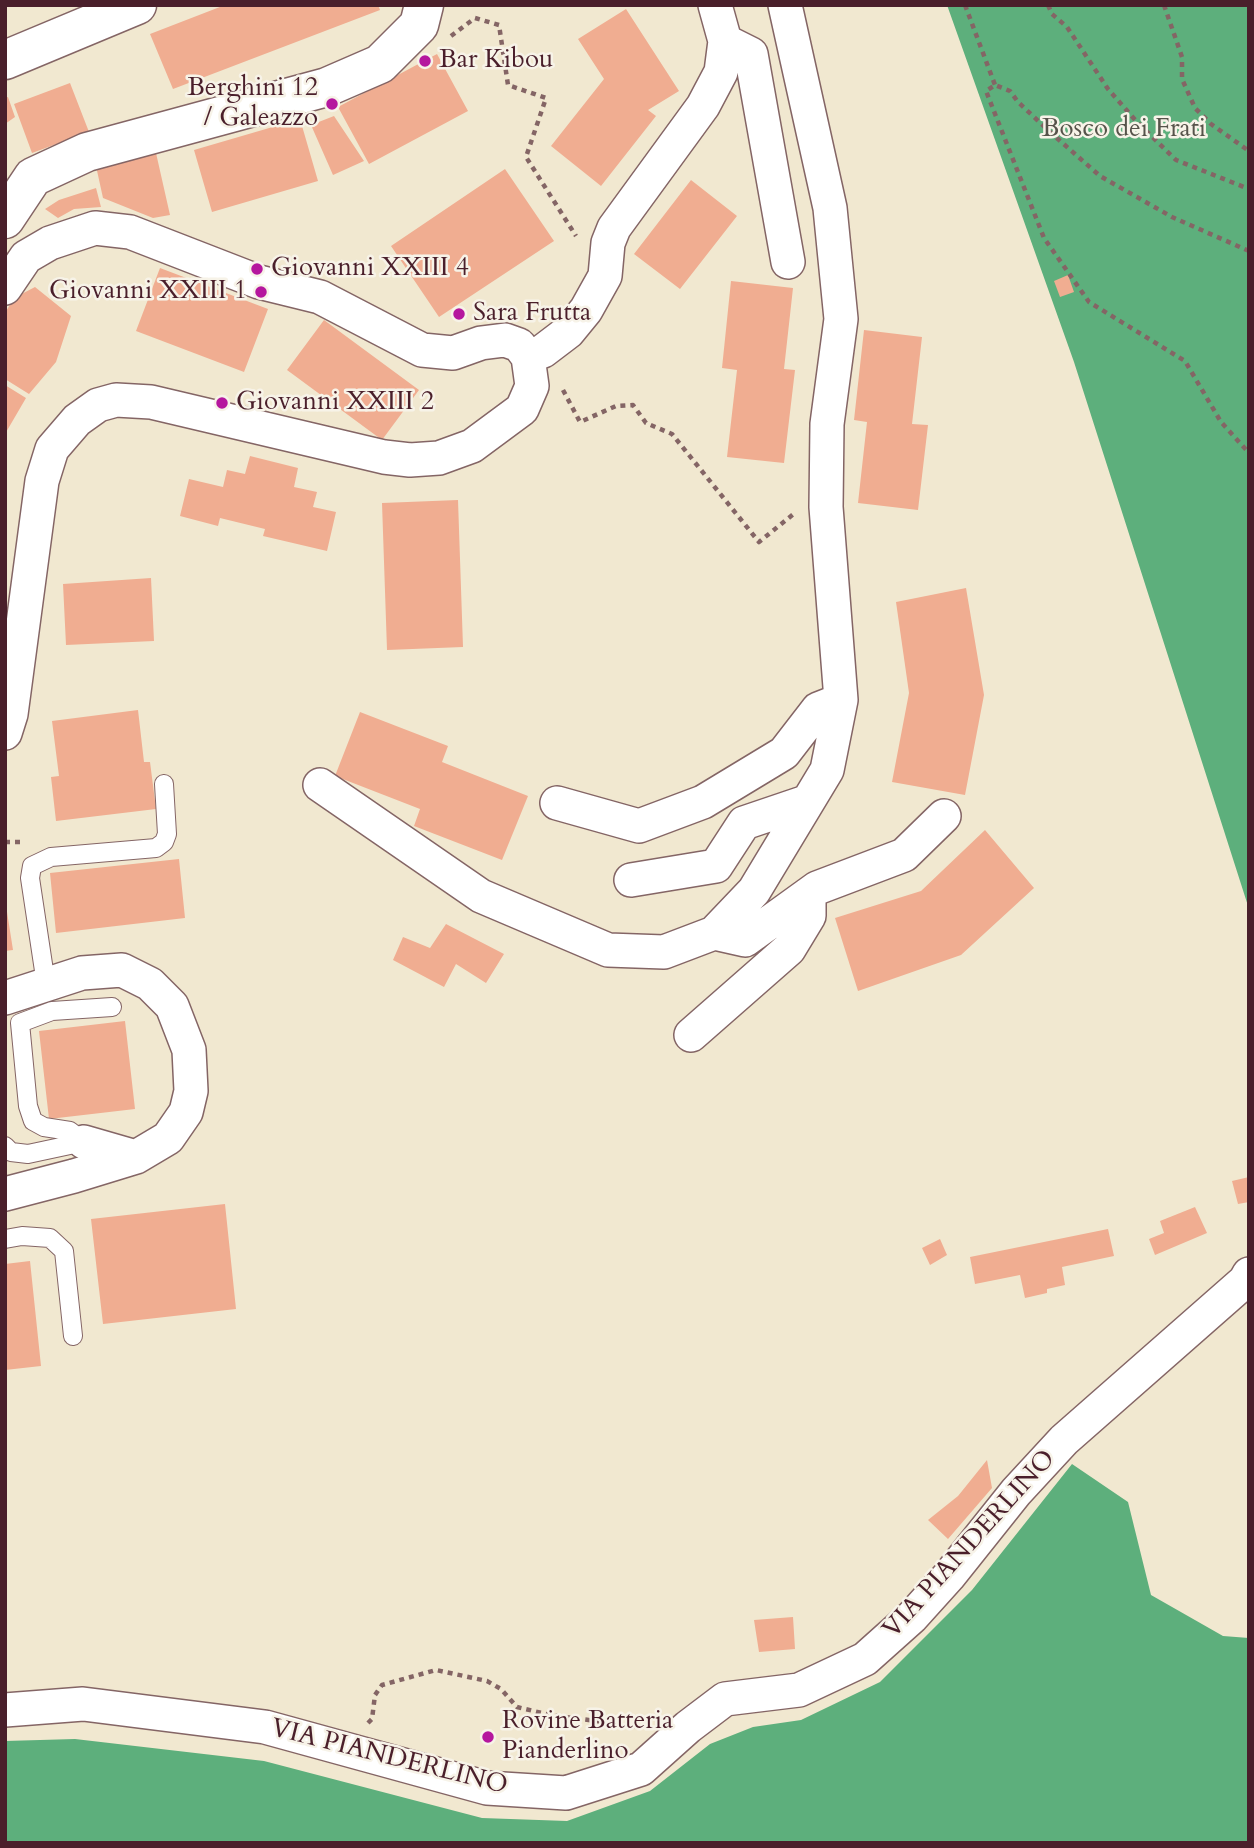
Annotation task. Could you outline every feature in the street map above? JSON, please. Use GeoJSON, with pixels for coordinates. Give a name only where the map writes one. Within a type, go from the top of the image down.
{"type":"FeatureCollection","features":[{"type":"Feature","properties":{"kind":"street"},"geometry":{"type":"LineString","coordinates":[[5,60],[137,5]]}},
{"type":"Feature","properties":{"kind":"street"},"geometry":{"type":"LineString","coordinates":[[5,219],[33,177],[87,152],[327,87],[380,64],[419,25],[424,5]]}},
{"type":"Feature","properties":{"kind":"street"},"geometry":{"type":"LineString","coordinates":[[5,733],[11,715],[10,675],[42,481],[52,449],[77,420],[98,405],[116,400],[151,402],[384,457],[410,460],[439,458],[472,446],[522,409],[532,386],[536,354],[568,332],[586,310],[605,276],[608,243],[614,228],[703,106],[720,72],[725,41],[715,5]]}},
{"type":"Feature","properties":{"kind":"street"},"geometry":{"type":"LineString","coordinates":[[320,785],[481,897],[608,950],[664,952],[714,933],[754,891],[827,771],[841,700],[826,508],[827,424],[841,319],[830,208],[785,5]]}},
{"type":"Feature","properties":{"kind":"street"},"geometry":{"type":"LineString","coordinates":[[725,41],[751,54],[788,262]]}},
{"type":"Feature","properties":{"kind":"street"},"geometry":{"type":"LineString","coordinates":[[5,288],[26,257],[50,243],[95,228],[130,232],[259,282],[320,297],[422,350],[453,354],[481,343],[505,340],[536,354]]}},
{"type":"Feature","properties":{"kind":"street"},"geometry":{"type":"LineString","coordinates":[[557,803],[639,826],[703,802],[784,753],[818,709],[841,700]]}},
{"type":"Feature","properties":{"kind":"street"},"geometry":{"type":"LineString","coordinates":[[631,880],[716,866],[744,823],[806,802]]}},
{"type":"Feature","properties":{"kind":"street"},"geometry":{"type":"LineString","coordinates":[[714,933],[745,940],[817,888],[904,855],[944,816]]}},
{"type":"Feature","properties":{"kind":"street"},"geometry":{"type":"LineString","coordinates":[[691,1035],[789,949],[809,916],[809,894]]}},
{"type":"Feature","properties":{"kind":"street"},"geometry":{"type":"LineString","coordinates":[[5,998],[82,973],[122,970],[150,984],[172,1006],[189,1050],[191,1091],[186,1112],[168,1139],[136,1157],[5,1194]]}},
{"type":"Feature","properties":{"kind":"street"},"geometry":{"type":"LineString","coordinates":[[84,1142],[136,1157]]}},
{"type":"Feature","properties":{"kind":"street","name":"VIA PIANDERLINO"},"geometry":{"type":"LineString","coordinates":[[5,1710],[83,1704],[265,1727],[487,1788],[566,1793],[641,1769],[725,1699],[799,1690],[865,1659],[912,1617],[940,1587],[1016,1492],[1064,1440],[1245,1281],[1249,1274]]}},
{"type":"Feature","properties":{"kind":"lane"},"geometry":{"type":"LineString","coordinates":[[46,984],[30,878],[32,866],[51,857],[156,848],[164,842],[167,834],[164,784]]}},
{"type":"Feature","properties":{"kind":"lane"},"geometry":{"type":"LineString","coordinates":[[84,1142],[70,1131],[44,1127],[33,1121],[28,1106],[20,1023],[52,1012],[112,1007]]}},
{"type":"Feature","properties":{"kind":"lane"},"geometry":{"type":"LineString","coordinates":[[5,1146],[11,1152],[28,1154],[84,1142]]}},
{"type":"Feature","properties":{"kind":"lane"},"geometry":{"type":"LineString","coordinates":[[5,1239],[22,1236],[50,1238],[64,1251],[74,1336]]}},
{"type":"Feature","properties":{"kind":"path"},"geometry":{"type":"LineString","coordinates":[[965,5],[995,85],[1010,91],[1018,102],[1100,176],[1172,217],[1249,251]]}},
{"type":"Feature","properties":{"kind":"path"},"geometry":{"type":"LineString","coordinates":[[1048,5],[1052,14],[1067,27],[1108,89],[1176,160],[1249,189]]}},
{"type":"Feature","properties":{"kind":"path"},"geometry":{"type":"LineString","coordinates":[[1164,5],[1182,57],[1182,79],[1195,108],[1210,124],[1249,151]]}},
{"type":"Feature","properties":{"kind":"path"},"geometry":{"type":"LineString","coordinates":[[448,37],[455,35],[475,18],[499,25],[508,85],[546,98],[526,157],[577,237],[584,228]]}},
{"type":"Feature","properties":{"kind":"path"},"geometry":{"type":"LineString","coordinates":[[995,85],[986,91],[1044,238],[1089,302],[1185,361],[1221,422],[1249,453]]}},
{"type":"Feature","properties":{"kind":"path"},"geometry":{"type":"LineString","coordinates":[[536,354],[580,422],[616,406],[633,405],[646,423],[672,434],[759,542],[804,505]]}},
{"type":"Feature","properties":{"kind":"path"},"geometry":{"type":"LineString","coordinates":[[349,1750],[352,1742],[372,1719],[375,1695],[382,1685],[436,1670],[487,1681],[501,1689],[517,1707],[550,1715],[627,1725],[676,1738]]}},
{"type":"Feature","properties":{"kind":"green space","name":"Bosco dei Frati"},"geometry":{"type":"Polygon","coordinates":[[[947,5],[1249,5],[1249,909],[1074,362],[947,5]]]}},
{"type":"Feature","properties":{"kind":"green space"},"geometry":{"type":"Polygon","coordinates":[[[1072,1464],[1128,1502],[1151,1595],[1223,1636],[1249,1638],[1249,1843],[5,1843],[5,1741],[75,1739],[264,1761],[482,1818],[567,1821],[650,1791],[710,1744],[753,1727],[801,1720],[880,1682],[972,1590],[1072,1464]]]}},
{"type":"Feature","properties":{"kind":"building"},"geometry":{"type":"Polygon","coordinates":[[[225,5],[378,5],[380,10],[173,89],[150,34],[225,5]]]}},
{"type":"Feature","properties":{"kind":"building"},"geometry":{"type":"Polygon","coordinates":[[[626,9],[679,91],[648,110],[656,116],[601,186],[551,146],[604,79],[578,39],[626,9]]]}},
{"type":"Feature","properties":{"kind":"building"},"geometry":{"type":"Polygon","coordinates":[[[437,54],[468,111],[369,164],[338,107],[437,54]]]}},
{"type":"Feature","properties":{"kind":"building"},"geometry":{"type":"Polygon","coordinates":[[[70,83],[89,132],[32,153],[14,104],[70,83]]]}},
{"type":"Feature","properties":{"kind":"building"},"geometry":{"type":"Polygon","coordinates":[[[8,97],[15,117],[5,124],[5,98],[8,97]]]}},
{"type":"Feature","properties":{"kind":"building"},"geometry":{"type":"Polygon","coordinates":[[[334,116],[364,161],[333,175],[311,125],[334,116]]]}},
{"type":"Feature","properties":{"kind":"building"},"geometry":{"type":"Polygon","coordinates":[[[300,119],[318,181],[212,212],[194,150],[300,119]]]}},
{"type":"Feature","properties":{"kind":"building"},"geometry":{"type":"Polygon","coordinates":[[[156,153],[170,215],[153,218],[103,198],[96,166],[156,153]]]}},
{"type":"Feature","properties":{"kind":"building"},"geometry":{"type":"Polygon","coordinates":[[[505,169],[554,241],[439,317],[391,246],[505,169]]]}},
{"type":"Feature","properties":{"kind":"building"},"geometry":{"type":"Polygon","coordinates":[[[691,180],[737,216],[680,289],[634,254],[691,180]]]}},
{"type":"Feature","properties":{"kind":"building"},"geometry":{"type":"Polygon","coordinates":[[[96,188],[101,207],[74,209],[58,218],[45,209],[59,200],[96,188]]]}},
{"type":"Feature","properties":{"kind":"building"},"geometry":{"type":"Polygon","coordinates":[[[160,268],[268,309],[244,372],[136,331],[160,268]]]}},
{"type":"Feature","properties":{"kind":"building"},"geometry":{"type":"Polygon","coordinates":[[[1068,275],[1074,292],[1060,297],[1054,281],[1068,275]]]}},
{"type":"Feature","properties":{"kind":"building"},"geometry":{"type":"Polygon","coordinates":[[[731,281],[793,288],[784,369],[795,370],[784,463],[727,457],[737,370],[722,368],[731,281]]]}},
{"type":"Feature","properties":{"kind":"building"},"geometry":{"type":"Polygon","coordinates":[[[35,287],[71,316],[56,362],[29,394],[5,379],[5,313],[14,298],[35,287]]]}},
{"type":"Feature","properties":{"kind":"building"},"geometry":{"type":"Polygon","coordinates":[[[324,320],[419,390],[382,440],[287,370],[324,320]]]}},
{"type":"Feature","properties":{"kind":"building"},"geometry":{"type":"Polygon","coordinates":[[[864,330],[922,337],[912,424],[928,425],[918,510],[858,503],[867,422],[854,420],[864,330]]]}},
{"type":"Feature","properties":{"kind":"building"},"geometry":{"type":"Polygon","coordinates":[[[5,385],[26,398],[5,434],[5,385]]]}},
{"type":"Feature","properties":{"kind":"building"},"geometry":{"type":"Polygon","coordinates":[[[250,456],[298,468],[294,487],[317,492],[313,507],[336,512],[327,551],[263,536],[265,529],[220,518],[218,526],[180,516],[189,479],[223,487],[227,470],[245,474],[250,456]]]}},
{"type":"Feature","properties":{"kind":"building"},"geometry":{"type":"Polygon","coordinates":[[[458,500],[463,647],[387,650],[382,503],[458,500]]]}},
{"type":"Feature","properties":{"kind":"building"},"geometry":{"type":"Polygon","coordinates":[[[151,578],[154,641],[66,645],[63,584],[151,578]]]}},
{"type":"Feature","properties":{"kind":"building"},"geometry":{"type":"Polygon","coordinates":[[[966,588],[984,695],[965,795],[892,782],[909,693],[896,602],[966,588]]]}},
{"type":"Feature","properties":{"kind":"building"},"geometry":{"type":"Polygon","coordinates":[[[138,710],[144,762],[150,762],[156,809],[56,821],[51,777],[59,776],[52,721],[138,710]]]}},
{"type":"Feature","properties":{"kind":"building"},"geometry":{"type":"Polygon","coordinates":[[[360,712],[448,746],[442,762],[528,796],[502,860],[414,826],[420,809],[335,776],[360,712]]]}},
{"type":"Feature","properties":{"kind":"building"},"geometry":{"type":"Polygon","coordinates":[[[985,830],[1034,888],[961,955],[858,991],[835,918],[921,891],[985,830]]]}},
{"type":"Feature","properties":{"kind":"building"},"geometry":{"type":"Polygon","coordinates":[[[179,859],[185,918],[56,933],[50,873],[179,859]]]}},
{"type":"Feature","properties":{"kind":"building"},"geometry":{"type":"Polygon","coordinates":[[[5,899],[13,950],[5,951],[5,899]]]}},
{"type":"Feature","properties":{"kind":"building"},"geometry":{"type":"Polygon","coordinates":[[[446,924],[504,954],[486,983],[456,964],[444,987],[393,960],[403,937],[430,948],[446,924]]]}},
{"type":"Feature","properties":{"kind":"building"},"geometry":{"type":"Polygon","coordinates":[[[125,1021],[135,1109],[49,1119],[39,1031],[125,1021]]]}},
{"type":"Feature","properties":{"kind":"building"},"geometry":{"type":"Polygon","coordinates":[[[1249,1177],[1249,1202],[1238,1204],[1232,1181],[1249,1177]]]}},
{"type":"Feature","properties":{"kind":"building"},"geometry":{"type":"Polygon","coordinates":[[[225,1204],[236,1309],[103,1324],[91,1219],[225,1204]]]}},
{"type":"Feature","properties":{"kind":"building"},"geometry":{"type":"Polygon","coordinates":[[[1195,1207],[1207,1233],[1155,1255],[1149,1239],[1164,1233],[1160,1221],[1195,1207]]]}},
{"type":"Feature","properties":{"kind":"building"},"geometry":{"type":"Polygon","coordinates":[[[1108,1229],[1114,1256],[1062,1267],[1065,1285],[1047,1289],[1047,1293],[1025,1298],[1020,1275],[975,1284],[970,1257],[1108,1229]]]}},
{"type":"Feature","properties":{"kind":"building"},"geometry":{"type":"Polygon","coordinates":[[[940,1239],[947,1255],[930,1265],[922,1248],[940,1239]]]}},
{"type":"Feature","properties":{"kind":"building"},"geometry":{"type":"Polygon","coordinates":[[[30,1261],[41,1366],[5,1370],[5,1264],[30,1261]]]}},
{"type":"Feature","properties":{"kind":"building"},"geometry":{"type":"Polygon","coordinates":[[[987,1460],[992,1488],[948,1539],[928,1520],[958,1496],[987,1460]]]}},
{"type":"Feature","properties":{"kind":"building"},"geometry":{"type":"Polygon","coordinates":[[[793,1617],[795,1649],[759,1652],[754,1620],[793,1617]]]}},
{"type":"Feature","properties":{"kind":"place","name":"Bar Kibou"},"geometry":{"type":"Point","coordinates":[425,61]}},
{"type":"Feature","properties":{"kind":"place","name":"Berghini 12 / Galeazzo"},"geometry":{"type":"Point","coordinates":[332,104]}},
{"type":"Feature","properties":{"kind":"place","name":"Giovanni XXIII 4"},"geometry":{"type":"Point","coordinates":[257,269]}},
{"type":"Feature","properties":{"kind":"place","name":"Giovanni XXIII 1"},"geometry":{"type":"Point","coordinates":[261,292]}},
{"type":"Feature","properties":{"kind":"place","name":"Sara Frutta"},"geometry":{"type":"Point","coordinates":[459,314]}},
{"type":"Feature","properties":{"kind":"place","name":"Giovanni XXIII 2"},"geometry":{"type":"Point","coordinates":[222,403]}},
{"type":"Feature","properties":{"kind":"place","name":"Rovine Batteria Pianderlino"},"geometry":{"type":"Point","coordinates":[488,1737]}}]}
